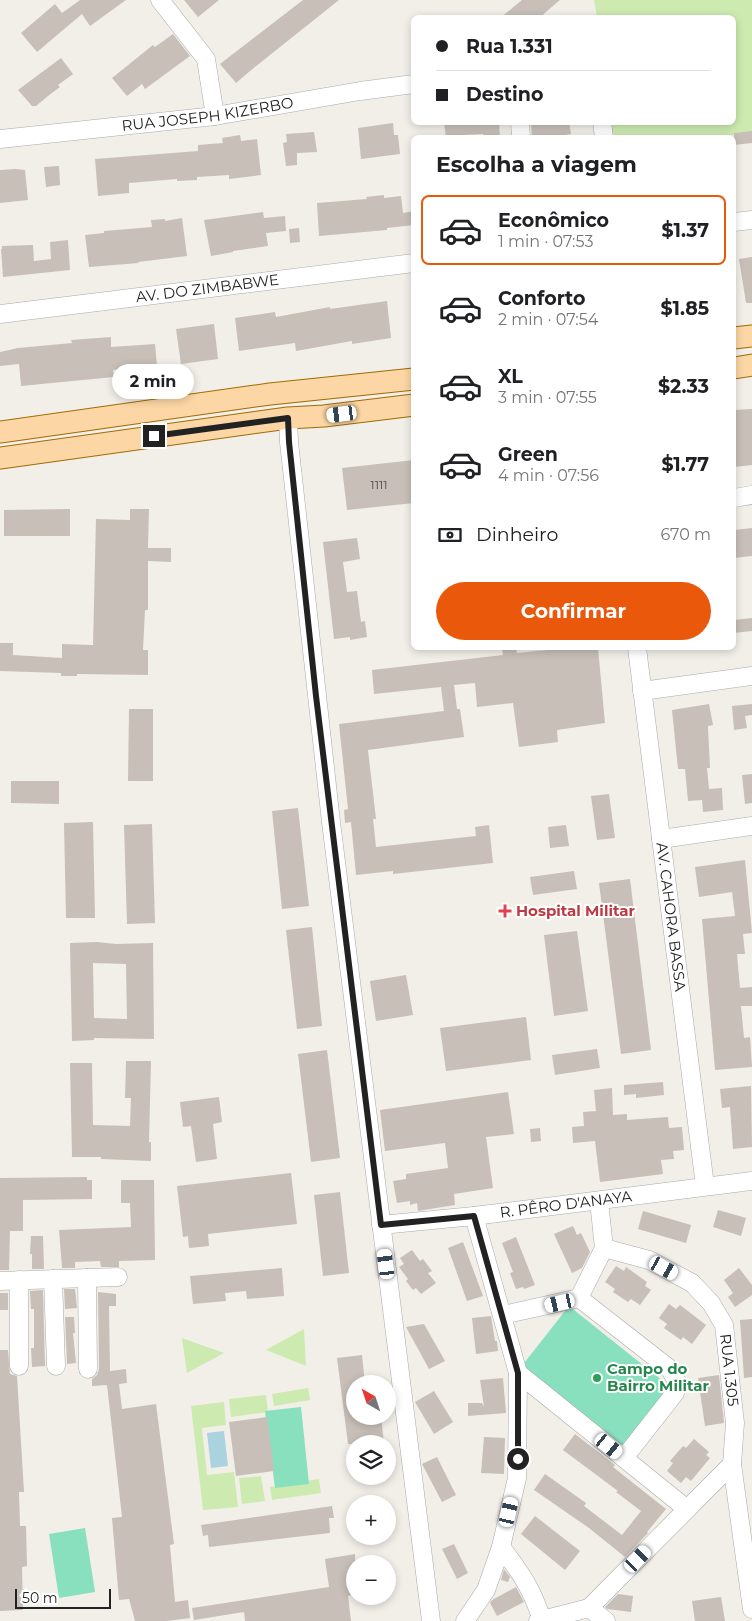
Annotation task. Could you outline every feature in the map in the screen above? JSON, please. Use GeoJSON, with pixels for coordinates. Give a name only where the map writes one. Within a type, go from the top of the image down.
{"type":"FeatureCollection","features":[{"type":"Feature","properties":{"kind":"main road"},"geometry":{"type":"LineString","coordinates":[[736,338],[752,336]]}},
{"type":"Feature","properties":{"kind":"main road"},"geometry":{"type":"LineString","coordinates":[[736,368],[752,365]]}},
{"type":"Feature","properties":{"kind":"main road"},"geometry":{"type":"LineString","coordinates":[[0,432],[270,394],[411,379]]}},
{"type":"Feature","properties":{"kind":"main road"},"geometry":{"type":"LineString","coordinates":[[0,458],[288,418],[324,416],[411,405]]}},
{"type":"Feature","properties":{"kind":"street"},"geometry":{"type":"LineString","coordinates":[[160,0],[206,58],[215,116]]}},
{"type":"Feature","properties":{"kind":"street","name":"RUA JOSEPH KIZERBO"},"geometry":{"type":"LineString","coordinates":[[0,139],[215,116],[360,91],[411,84]]}},
{"type":"Feature","properties":{"kind":"street"},"geometry":{"type":"LineString","coordinates":[[736,222],[752,220]]}},
{"type":"Feature","properties":{"kind":"street","name":"AV. DO ZIMBABWE"},"geometry":{"type":"LineString","coordinates":[[0,314],[411,263]]}},
{"type":"Feature","properties":{"kind":"street"},"geometry":{"type":"LineString","coordinates":[[288,418],[316,696],[431,1621]]}},
{"type":"Feature","properties":{"kind":"street"},"geometry":{"type":"LineString","coordinates":[[736,498],[752,495]]}},
{"type":"Feature","properties":{"kind":"street","name":"AV. CAHORA BASSA"},"geometry":{"type":"LineString","coordinates":[[637,650],[704,1186]]}},
{"type":"Feature","properties":{"kind":"street"},"geometry":{"type":"LineString","coordinates":[[642,691],[752,676]]}},
{"type":"Feature","properties":{"kind":"street"},"geometry":{"type":"LineString","coordinates":[[661,839],[752,826]]}},
{"type":"Feature","properties":{"kind":"street","name":"R. PÊRO D'ANAYA"},"geometry":{"type":"LineString","coordinates":[[381,1225],[599,1201],[752,1180]]}},
{"type":"Feature","properties":{"kind":"street"},"geometry":{"type":"LineString","coordinates":[[579,1298],[604,1248],[599,1201]]}},
{"type":"Feature","properties":{"kind":"street"},"geometry":{"type":"LineString","coordinates":[[465,1621],[486,1590],[501,1547],[517,1478],[518,1373],[474,1216]]}},
{"type":"Feature","properties":{"kind":"street","name":"RUA 1.305"},"geometry":{"type":"LineString","coordinates":[[604,1248],[649,1260],[692,1283],[712,1303],[724,1325],[735,1423],[732,1464],[752,1609]]}},
{"type":"Feature","properties":{"kind":"street"},"geometry":{"type":"LineString","coordinates":[[0,1281],[118,1277]]}},
{"type":"Feature","properties":{"kind":"street"},"geometry":{"type":"LineString","coordinates":[[86,1278],[88,1369]]}},
{"type":"Feature","properties":{"kind":"street"},"geometry":{"type":"LineString","coordinates":[[53,1279],[56,1366]]}},
{"type":"Feature","properties":{"kind":"street"},"geometry":{"type":"LineString","coordinates":[[19,1366],[20,1280]]}},
{"type":"Feature","properties":{"kind":"street"},"geometry":{"type":"LineString","coordinates":[[503,1316],[579,1298]]}},
{"type":"Feature","properties":{"kind":"street"},"geometry":{"type":"LineString","coordinates":[[579,1298],[670,1369],[677,1382],[675,1393],[624,1458]]}},
{"type":"Feature","properties":{"kind":"street"},"geometry":{"type":"LineString","coordinates":[[518,1373],[687,1509]]}},
{"type":"Feature","properties":{"kind":"street"},"geometry":{"type":"LineString","coordinates":[[538,1621],[589,1608],[732,1464]]}},
{"type":"Feature","properties":{"kind":"street"},"geometry":{"type":"LineString","coordinates":[[501,1547],[522,1573],[536,1601],[542,1620]]}},
{"type":"Feature","properties":{"kind":"street"},"geometry":{"type":"LineString","coordinates":[[589,1608],[606,1621]]}},
{"type":"Feature","properties":{"kind":"green space"},"geometry":{"type":"Polygon","coordinates":[[[594,0],[752,0],[752,132],[732,135],[612,135],[610,125],[736,125],[736,15],[597,15],[594,0]]]}},
{"type":"Feature","properties":{"kind":"green space","name":"Campo do Bairro Militar"},"geometry":{"type":"Polygon","coordinates":[[[569,1306],[673,1389],[625,1450],[521,1367],[569,1306]]]}},
{"type":"Feature","properties":{"kind":"green space"},"geometry":{"type":"Polygon","coordinates":[[[304,1329],[306,1366],[266,1350],[304,1329]]]}},
{"type":"Feature","properties":{"kind":"green space"},"geometry":{"type":"Polygon","coordinates":[[[182,1338],[224,1353],[187,1373],[182,1338]]]}},
{"type":"Feature","properties":{"kind":"green space"},"geometry":{"type":"Polygon","coordinates":[[[308,1388],[310,1400],[274,1406],[272,1394],[308,1388]]]}},
{"type":"Feature","properties":{"kind":"green space"},"geometry":{"type":"Polygon","coordinates":[[[266,1395],[268,1412],[231,1417],[229,1399],[266,1395]]]}},
{"type":"Feature","properties":{"kind":"green space"},"geometry":{"type":"Polygon","coordinates":[[[224,1402],[226,1425],[202,1428],[207,1475],[234,1472],[238,1507],[203,1510],[191,1406],[224,1402]]]}},
{"type":"Feature","properties":{"kind":"green space"},"geometry":{"type":"Polygon","coordinates":[[[301,1407],[309,1484],[275,1488],[265,1411],[301,1407]]]}},
{"type":"Feature","properties":{"kind":"green space"},"geometry":{"type":"Polygon","coordinates":[[[261,1476],[265,1501],[242,1504],[239,1478],[261,1476]]]}},
{"type":"Feature","properties":{"kind":"green space"},"geometry":{"type":"Polygon","coordinates":[[[319,1479],[321,1493],[272,1500],[270,1487],[319,1479]]]}},
{"type":"Feature","properties":{"kind":"green space"},"geometry":{"type":"Polygon","coordinates":[[[85,1528],[95,1592],[59,1598],[49,1534],[85,1528]]]}},
{"type":"Feature","properties":{"kind":"water"},"geometry":{"type":"Polygon","coordinates":[[[224,1431],[228,1466],[211,1468],[207,1433],[224,1431]]]}},
{"type":"Feature","properties":{"kind":"building"},"geometry":{"type":"Polygon","coordinates":[[[80,0],[126,0],[90,26],[82,14],[37,52],[21,33],[55,4],[62,13],[80,0]]]}},
{"type":"Feature","properties":{"kind":"building"},"geometry":{"type":"Polygon","coordinates":[[[184,0],[219,0],[198,17],[184,0]]]}},
{"type":"Feature","properties":{"kind":"building"},"geometry":{"type":"Polygon","coordinates":[[[303,0],[339,0],[236,83],[220,64],[303,0]]]}},
{"type":"Feature","properties":{"kind":"building"},"geometry":{"type":"Polygon","coordinates":[[[522,0],[560,0],[542,15],[504,15],[522,0]]]}},
{"type":"Feature","properties":{"kind":"building"},"geometry":{"type":"Polygon","coordinates":[[[173,34],[190,56],[145,89],[142,84],[127,96],[112,78],[153,45],[155,47],[173,34]]]}},
{"type":"Feature","properties":{"kind":"building"},"geometry":{"type":"Polygon","coordinates":[[[61,58],[73,74],[36,106],[32,106],[18,90],[61,58]]]}},
{"type":"Feature","properties":{"kind":"building"},"geometry":{"type":"Polygon","coordinates":[[[393,123],[394,135],[398,135],[400,154],[361,159],[358,128],[393,123]]]}},
{"type":"Feature","properties":{"kind":"building"},"geometry":{"type":"Polygon","coordinates":[[[444,125],[499,125],[500,135],[446,135],[444,125]]]}},
{"type":"Feature","properties":{"kind":"building"},"geometry":{"type":"Polygon","coordinates":[[[531,125],[570,125],[571,134],[565,135],[532,135],[531,125]]]}},
{"type":"Feature","properties":{"kind":"building"},"geometry":{"type":"Polygon","coordinates":[[[752,131],[752,143],[736,145],[736,135],[734,133],[752,131]]]}},
{"type":"Feature","properties":{"kind":"building"},"geometry":{"type":"Polygon","coordinates":[[[314,132],[317,152],[297,153],[297,165],[286,166],[283,143],[287,142],[286,134],[314,132]]]}},
{"type":"Feature","properties":{"kind":"building"},"geometry":{"type":"Polygon","coordinates":[[[240,135],[241,141],[257,139],[261,175],[229,179],[229,175],[197,177],[197,180],[177,181],[177,179],[129,183],[129,193],[98,196],[95,159],[198,151],[198,145],[223,143],[222,138],[240,135]]]}},
{"type":"Feature","properties":{"kind":"building"},"geometry":{"type":"Polygon","coordinates":[[[59,166],[60,185],[46,187],[44,167],[59,166]]]}},
{"type":"Feature","properties":{"kind":"building"},"geometry":{"type":"Polygon","coordinates":[[[0,170],[25,170],[28,200],[0,203],[0,170]]]}},
{"type":"Feature","properties":{"kind":"building"},"geometry":{"type":"Polygon","coordinates":[[[384,195],[384,198],[401,196],[403,213],[411,212],[411,225],[387,228],[387,230],[319,236],[317,203],[367,199],[366,197],[384,195]]]}},
{"type":"Feature","properties":{"kind":"building"},"geometry":{"type":"Polygon","coordinates":[[[263,212],[264,218],[285,216],[286,231],[266,233],[268,246],[211,256],[204,220],[263,212]]]}},
{"type":"Feature","properties":{"kind":"building"},"geometry":{"type":"Polygon","coordinates":[[[182,218],[187,256],[139,263],[89,267],[85,235],[104,233],[104,231],[152,227],[151,220],[165,219],[165,221],[182,218]]]}},
{"type":"Feature","properties":{"kind":"building"},"geometry":{"type":"Polygon","coordinates":[[[299,228],[300,242],[290,243],[289,229],[299,228]]]}},
{"type":"Feature","properties":{"kind":"building"},"geometry":{"type":"Polygon","coordinates":[[[68,240],[70,270],[3,277],[2,246],[33,245],[34,261],[51,259],[50,242],[68,240]]]}},
{"type":"Feature","properties":{"kind":"building"},"geometry":{"type":"Polygon","coordinates":[[[752,257],[752,303],[746,303],[739,259],[752,257]]]}},
{"type":"Feature","properties":{"kind":"building"},"geometry":{"type":"Polygon","coordinates":[[[387,301],[391,338],[352,344],[352,341],[296,351],[295,343],[239,351],[235,318],[275,312],[276,317],[330,307],[330,309],[387,301]]]}},
{"type":"Feature","properties":{"kind":"building"},"geometry":{"type":"Polygon","coordinates":[[[214,324],[218,359],[181,364],[176,329],[214,324]]]}},
{"type":"Feature","properties":{"kind":"building"},"geometry":{"type":"Polygon","coordinates":[[[111,337],[111,347],[155,344],[157,366],[113,370],[114,377],[21,386],[19,364],[0,366],[0,352],[18,348],[72,343],[71,340],[111,337]]]}},
{"type":"Feature","properties":{"kind":"building"},"geometry":{"type":"Polygon","coordinates":[[[752,409],[752,465],[736,467],[736,410],[752,409]]]}},
{"type":"Feature","properties":{"kind":"building"},"geometry":{"type":"Polygon","coordinates":[[[411,460],[411,503],[347,510],[342,468],[411,460]]]}},
{"type":"Feature","properties":{"kind":"building"},"geometry":{"type":"Polygon","coordinates":[[[70,509],[70,536],[4,536],[4,510],[70,509]]]}},
{"type":"Feature","properties":{"kind":"building"},"geometry":{"type":"Polygon","coordinates":[[[130,509],[149,509],[148,548],[171,548],[171,562],[148,561],[148,610],[145,610],[143,650],[148,650],[148,675],[77,674],[77,676],[61,676],[61,673],[0,671],[0,643],[13,643],[13,655],[62,658],[62,644],[93,645],[96,519],[130,520],[130,509]]]}},
{"type":"Feature","properties":{"kind":"building"},"geometry":{"type":"Polygon","coordinates":[[[752,528],[752,556],[736,558],[736,530],[752,528]]]}},
{"type":"Feature","properties":{"kind":"building"},"geometry":{"type":"Polygon","coordinates":[[[357,538],[360,559],[343,562],[347,592],[357,591],[361,622],[365,621],[367,637],[350,640],[350,637],[334,639],[323,542],[357,538]]]}},
{"type":"Feature","properties":{"kind":"building"},"geometry":{"type":"Polygon","coordinates":[[[752,618],[752,631],[736,633],[736,620],[752,618]]]}},
{"type":"Feature","properties":{"kind":"building"},"geometry":{"type":"Polygon","coordinates":[[[502,650],[516,650],[517,653],[548,650],[598,650],[605,723],[557,730],[558,742],[519,747],[513,703],[477,707],[475,683],[454,685],[457,709],[460,709],[464,737],[368,750],[376,819],[373,819],[376,847],[476,836],[475,827],[489,825],[493,863],[393,874],[393,871],[356,875],[351,822],[345,823],[344,810],[348,809],[339,724],[444,711],[441,687],[374,694],[372,670],[503,655],[502,650]]]}},
{"type":"Feature","properties":{"kind":"building"},"geometry":{"type":"Polygon","coordinates":[[[709,704],[713,725],[708,726],[710,768],[707,768],[709,789],[722,788],[723,810],[703,812],[702,800],[688,801],[685,769],[678,769],[672,710],[709,704]]]}},
{"type":"Feature","properties":{"kind":"building"},"geometry":{"type":"Polygon","coordinates":[[[752,704],[752,715],[745,716],[747,728],[734,730],[732,706],[752,704]]]}},
{"type":"Feature","properties":{"kind":"building"},"geometry":{"type":"Polygon","coordinates":[[[129,709],[153,709],[153,781],[128,781],[129,709]]]}},
{"type":"Feature","properties":{"kind":"building"},"geometry":{"type":"Polygon","coordinates":[[[752,774],[752,803],[745,804],[742,775],[752,774]]]}},
{"type":"Feature","properties":{"kind":"building"},"geometry":{"type":"Polygon","coordinates":[[[11,781],[59,781],[59,804],[11,803],[11,781]]]}},
{"type":"Feature","properties":{"kind":"building"},"geometry":{"type":"Polygon","coordinates":[[[609,794],[615,838],[597,840],[591,796],[609,794]]]}},
{"type":"Feature","properties":{"kind":"building"},"geometry":{"type":"Polygon","coordinates":[[[298,808],[309,906],[282,909],[272,811],[298,808]]]}},
{"type":"Feature","properties":{"kind":"building"},"geometry":{"type":"Polygon","coordinates":[[[93,822],[95,918],[66,918],[64,823],[93,822]]]}},
{"type":"Feature","properties":{"kind":"building"},"geometry":{"type":"Polygon","coordinates":[[[152,824],[155,923],[127,924],[124,825],[152,824]]]}},
{"type":"Feature","properties":{"kind":"building"},"geometry":{"type":"Polygon","coordinates":[[[566,825],[569,846],[550,848],[548,827],[566,825]]]}},
{"type":"Feature","properties":{"kind":"building"},"geometry":{"type":"Polygon","coordinates":[[[745,860],[752,933],[743,934],[745,954],[737,954],[740,988],[752,987],[752,1006],[741,1006],[744,1038],[750,1037],[752,1067],[715,1070],[702,919],[735,916],[732,892],[699,897],[695,867],[745,860]]]}},
{"type":"Feature","properties":{"kind":"building"},"geometry":{"type":"Polygon","coordinates":[[[574,871],[577,889],[533,895],[530,877],[574,871]]]}},
{"type":"Feature","properties":{"kind":"building"},"geometry":{"type":"Polygon","coordinates":[[[630,879],[651,1050],[621,1054],[599,883],[630,879]]]}},
{"type":"Feature","properties":{"kind":"building"},"geometry":{"type":"Polygon","coordinates":[[[312,927],[322,1026],[297,1029],[286,930],[312,927]]]}},
{"type":"Feature","properties":{"kind":"building"},"geometry":{"type":"Polygon","coordinates":[[[577,931],[588,1011],[554,1016],[544,935],[577,931]]]}},
{"type":"Feature","properties":{"kind":"building"},"geometry":{"type":"Polygon","coordinates":[[[70,943],[153,943],[154,1039],[94,1038],[94,1040],[72,1041],[70,943]],[[93,963],[94,1018],[127,1019],[126,964],[93,963]]]}},
{"type":"Feature","properties":{"kind":"building"},"geometry":{"type":"Polygon","coordinates":[[[406,975],[413,1015],[376,1021],[370,981],[406,975]]]}},
{"type":"Feature","properties":{"kind":"building"},"geometry":{"type":"Polygon","coordinates":[[[526,1017],[531,1060],[446,1071],[440,1028],[526,1017]]]}},
{"type":"Feature","properties":{"kind":"building"},"geometry":{"type":"Polygon","coordinates":[[[597,1049],[600,1068],[555,1075],[552,1055],[597,1049]]]}},
{"type":"Feature","properties":{"kind":"building"},"geometry":{"type":"Polygon","coordinates":[[[327,1050],[340,1158],[311,1162],[298,1054],[327,1050]]]}},
{"type":"Feature","properties":{"kind":"building"},"geometry":{"type":"Polygon","coordinates":[[[126,1061],[151,1061],[149,1142],[151,1142],[151,1161],[72,1157],[70,1063],[92,1063],[93,1125],[130,1126],[131,1098],[125,1098],[126,1061]]]}},
{"type":"Feature","properties":{"kind":"building"},"geometry":{"type":"Polygon","coordinates":[[[663,1082],[664,1095],[636,1098],[636,1094],[624,1095],[624,1085],[663,1082]]]}},
{"type":"Feature","properties":{"kind":"building"},"geometry":{"type":"Polygon","coordinates":[[[751,1086],[752,1147],[733,1149],[730,1107],[722,1108],[720,1089],[751,1086]]]}},
{"type":"Feature","properties":{"kind":"building"},"geometry":{"type":"Polygon","coordinates":[[[612,1088],[613,1115],[627,1114],[627,1120],[668,1117],[669,1128],[682,1127],[684,1150],[673,1151],[674,1159],[661,1160],[663,1174],[600,1182],[595,1141],[573,1143],[572,1127],[584,1126],[583,1112],[596,1111],[594,1090],[612,1088]]]}},
{"type":"Feature","properties":{"kind":"building"},"geometry":{"type":"Polygon","coordinates":[[[508,1092],[514,1134],[486,1137],[493,1188],[454,1194],[455,1205],[418,1211],[417,1203],[410,1205],[410,1201],[397,1203],[393,1181],[406,1179],[406,1174],[448,1168],[445,1143],[385,1151],[380,1110],[508,1092]]]}},
{"type":"Feature","properties":{"kind":"building"},"geometry":{"type":"Polygon","coordinates":[[[219,1097],[222,1122],[213,1124],[217,1159],[196,1162],[191,1126],[183,1127],[180,1102],[219,1097]]]}},
{"type":"Feature","properties":{"kind":"building"},"geometry":{"type":"Polygon","coordinates":[[[540,1128],[541,1141],[531,1142],[530,1129],[540,1128]]]}},
{"type":"Feature","properties":{"kind":"building"},"geometry":{"type":"Polygon","coordinates":[[[291,1173],[297,1224],[208,1234],[209,1246],[189,1248],[188,1236],[183,1237],[177,1186],[291,1173]]]}},
{"type":"Feature","properties":{"kind":"building"},"geometry":{"type":"Polygon","coordinates":[[[87,1177],[87,1180],[92,1180],[92,1199],[23,1200],[23,1231],[10,1231],[9,1270],[0,1270],[0,1178],[87,1177]]]}},
{"type":"Feature","properties":{"kind":"building"},"geometry":{"type":"Polygon","coordinates":[[[121,1180],[154,1180],[155,1260],[119,1261],[119,1267],[101,1267],[100,1261],[75,1262],[75,1268],[62,1268],[59,1230],[131,1227],[130,1203],[121,1203],[121,1180]]]}},
{"type":"Feature","properties":{"kind":"building"},"geometry":{"type":"Polygon","coordinates":[[[340,1192],[349,1273],[323,1276],[314,1195],[340,1192]]]}},
{"type":"Feature","properties":{"kind":"building"},"geometry":{"type":"Polygon","coordinates":[[[718,1210],[746,1218],[741,1236],[713,1227],[718,1210]]]}},
{"type":"Feature","properties":{"kind":"building"},"geometry":{"type":"Polygon","coordinates":[[[643,1211],[691,1225],[686,1243],[638,1229],[643,1211]]]}},
{"type":"Feature","properties":{"kind":"building"},"geometry":{"type":"Polygon","coordinates":[[[573,1226],[577,1235],[581,1233],[590,1252],[582,1268],[572,1273],[554,1234],[573,1226]]]}},
{"type":"Feature","properties":{"kind":"building"},"geometry":{"type":"Polygon","coordinates":[[[31,1236],[43,1236],[44,1269],[32,1269],[32,1254],[30,1254],[31,1236]]]}},
{"type":"Feature","properties":{"kind":"building"},"geometry":{"type":"Polygon","coordinates":[[[516,1237],[535,1285],[524,1289],[523,1287],[516,1289],[510,1273],[513,1272],[502,1243],[516,1237]]]}},
{"type":"Feature","properties":{"kind":"building"},"geometry":{"type":"Polygon","coordinates":[[[463,1242],[483,1296],[467,1301],[448,1248],[463,1242]]]}},
{"type":"Feature","properties":{"kind":"building"},"geometry":{"type":"Polygon","coordinates":[[[412,1250],[420,1261],[423,1259],[432,1271],[428,1273],[436,1283],[421,1294],[416,1288],[413,1290],[399,1267],[404,1264],[400,1258],[412,1250]]]}},
{"type":"Feature","properties":{"kind":"building"},"geometry":{"type":"Polygon","coordinates":[[[616,1266],[624,1271],[626,1267],[647,1282],[645,1286],[651,1290],[640,1305],[631,1299],[628,1302],[613,1292],[615,1289],[605,1282],[616,1266]]]}},
{"type":"Feature","properties":{"kind":"building"},"geometry":{"type":"Polygon","coordinates":[[[282,1268],[284,1296],[247,1299],[246,1291],[225,1293],[226,1301],[193,1304],[190,1276],[282,1268]]]}},
{"type":"Feature","properties":{"kind":"building"},"geometry":{"type":"Polygon","coordinates":[[[739,1268],[752,1285],[752,1295],[735,1307],[728,1297],[733,1293],[724,1280],[739,1268]]]}},
{"type":"Feature","properties":{"kind":"building"},"geometry":{"type":"Polygon","coordinates":[[[64,1289],[75,1289],[77,1308],[65,1309],[64,1289]]]}},
{"type":"Feature","properties":{"kind":"building"},"geometry":{"type":"Polygon","coordinates":[[[43,1290],[45,1366],[32,1367],[31,1348],[34,1348],[34,1309],[31,1309],[30,1291],[43,1290]]]}},
{"type":"Feature","properties":{"kind":"building"},"geometry":{"type":"Polygon","coordinates":[[[98,1292],[116,1294],[116,1306],[109,1306],[110,1371],[126,1369],[127,1383],[119,1384],[122,1409],[156,1404],[174,1544],[170,1545],[175,1602],[188,1600],[190,1618],[167,1621],[135,1621],[129,1599],[119,1600],[112,1518],[122,1517],[107,1385],[92,1386],[92,1379],[97,1375],[99,1369],[98,1292]]]}},
{"type":"Feature","properties":{"kind":"building"},"geometry":{"type":"Polygon","coordinates":[[[0,1293],[8,1293],[8,1310],[0,1310],[0,1293]]]}},
{"type":"Feature","properties":{"kind":"building"},"geometry":{"type":"Polygon","coordinates":[[[669,1304],[676,1309],[680,1305],[706,1325],[692,1344],[683,1337],[681,1340],[664,1328],[667,1324],[659,1318],[669,1304]]]}},
{"type":"Feature","properties":{"kind":"building"},"geometry":{"type":"Polygon","coordinates":[[[491,1316],[498,1351],[476,1354],[472,1318],[491,1316]]]}},
{"type":"Feature","properties":{"kind":"building"},"geometry":{"type":"Polygon","coordinates":[[[65,1317],[74,1317],[75,1333],[73,1333],[76,1363],[67,1364],[65,1317]]]}},
{"type":"Feature","properties":{"kind":"building"},"geometry":{"type":"Polygon","coordinates":[[[752,1319],[752,1377],[744,1378],[740,1320],[752,1319]]]}},
{"type":"Feature","properties":{"kind":"building"},"geometry":{"type":"Polygon","coordinates":[[[424,1324],[445,1361],[429,1369],[406,1327],[424,1324]]]}},
{"type":"Feature","properties":{"kind":"building"},"geometry":{"type":"Polygon","coordinates":[[[0,1350],[8,1350],[10,1374],[17,1376],[24,1492],[19,1492],[20,1526],[26,1526],[27,1566],[22,1567],[23,1610],[0,1611],[0,1350]]]}},
{"type":"Feature","properties":{"kind":"building"},"geometry":{"type":"Polygon","coordinates":[[[362,1355],[364,1375],[346,1375],[346,1425],[382,1425],[383,1435],[347,1435],[337,1358],[362,1355]]]}},
{"type":"Feature","properties":{"kind":"building"},"geometry":{"type":"Polygon","coordinates":[[[719,1375],[724,1423],[705,1426],[698,1378],[719,1375]]]}},
{"type":"Feature","properties":{"kind":"building"},"geometry":{"type":"Polygon","coordinates":[[[503,1378],[506,1413],[468,1416],[468,1403],[482,1403],[484,1407],[480,1380],[503,1378]]]}},
{"type":"Feature","properties":{"kind":"building"},"geometry":{"type":"Polygon","coordinates":[[[434,1391],[453,1422],[434,1434],[415,1402],[434,1391]]]}},
{"type":"Feature","properties":{"kind":"building"},"geometry":{"type":"Polygon","coordinates":[[[267,1417],[274,1471],[236,1476],[229,1422],[267,1417]]]}},
{"type":"Feature","properties":{"kind":"building"},"geometry":{"type":"Polygon","coordinates":[[[575,1434],[615,1465],[613,1467],[666,1509],[648,1533],[625,1557],[589,1528],[534,1490],[545,1474],[586,1503],[584,1506],[622,1535],[641,1511],[616,1492],[618,1491],[563,1450],[575,1434]]]}},
{"type":"Feature","properties":{"kind":"building"},"geometry":{"type":"Polygon","coordinates":[[[484,1437],[505,1438],[504,1474],[481,1473],[484,1437]]]}},
{"type":"Feature","properties":{"kind":"building"},"geometry":{"type":"Polygon","coordinates":[[[694,1439],[709,1452],[706,1455],[710,1458],[691,1481],[686,1477],[681,1483],[667,1471],[673,1463],[670,1461],[683,1446],[686,1448],[694,1439]]]}},
{"type":"Feature","properties":{"kind":"building"},"geometry":{"type":"Polygon","coordinates":[[[437,1457],[456,1495],[442,1502],[422,1464],[437,1457]]]}},
{"type":"Feature","properties":{"kind":"building"},"geometry":{"type":"Polygon","coordinates":[[[332,1506],[334,1518],[329,1518],[330,1533],[209,1547],[208,1535],[203,1536],[201,1525],[332,1506]]]}},
{"type":"Feature","properties":{"kind":"building"},"geometry":{"type":"Polygon","coordinates":[[[535,1516],[580,1551],[565,1570],[521,1534],[535,1516]]]}},
{"type":"Feature","properties":{"kind":"building"},"geometry":{"type":"Polygon","coordinates":[[[454,1544],[468,1573],[457,1579],[442,1549],[454,1544]]]}},
{"type":"Feature","properties":{"kind":"building"},"geometry":{"type":"Polygon","coordinates":[[[346,1556],[346,1605],[349,1605],[351,1621],[245,1621],[244,1612],[194,1620],[192,1608],[329,1587],[325,1559],[346,1556]]]}},
{"type":"Feature","properties":{"kind":"building"},"geometry":{"type":"Polygon","coordinates":[[[504,1569],[510,1577],[508,1582],[501,1580],[504,1569]]]}},
{"type":"Feature","properties":{"kind":"building"},"geometry":{"type":"Polygon","coordinates":[[[516,1587],[524,1602],[497,1616],[490,1603],[492,1600],[516,1587]]]}},
{"type":"Feature","properties":{"kind":"building"},"geometry":{"type":"Polygon","coordinates":[[[618,1594],[633,1596],[631,1612],[607,1609],[605,1607],[618,1594]]]}},
{"type":"Feature","properties":{"kind":"building"},"geometry":{"type":"Polygon","coordinates":[[[721,1597],[725,1621],[695,1621],[692,1601],[721,1597]]]}},
{"type":"Feature","properties":{"kind":"place","name":"Hospital Militar"},"geometry":{"type":"Point","coordinates":[505,911]}},
{"type":"Feature","properties":{"kind":"place","name":"Campo do Bairro Militar"},"geometry":{"type":"Point","coordinates":[597,1378]}},
{"type":"Feature","properties":{"kind":"route"},"geometry":{"type":"LineString","coordinates":[[154,436],[288,418],[316,696],[381,1225],[474,1216],[518,1373],[518,1459]]}}]}
